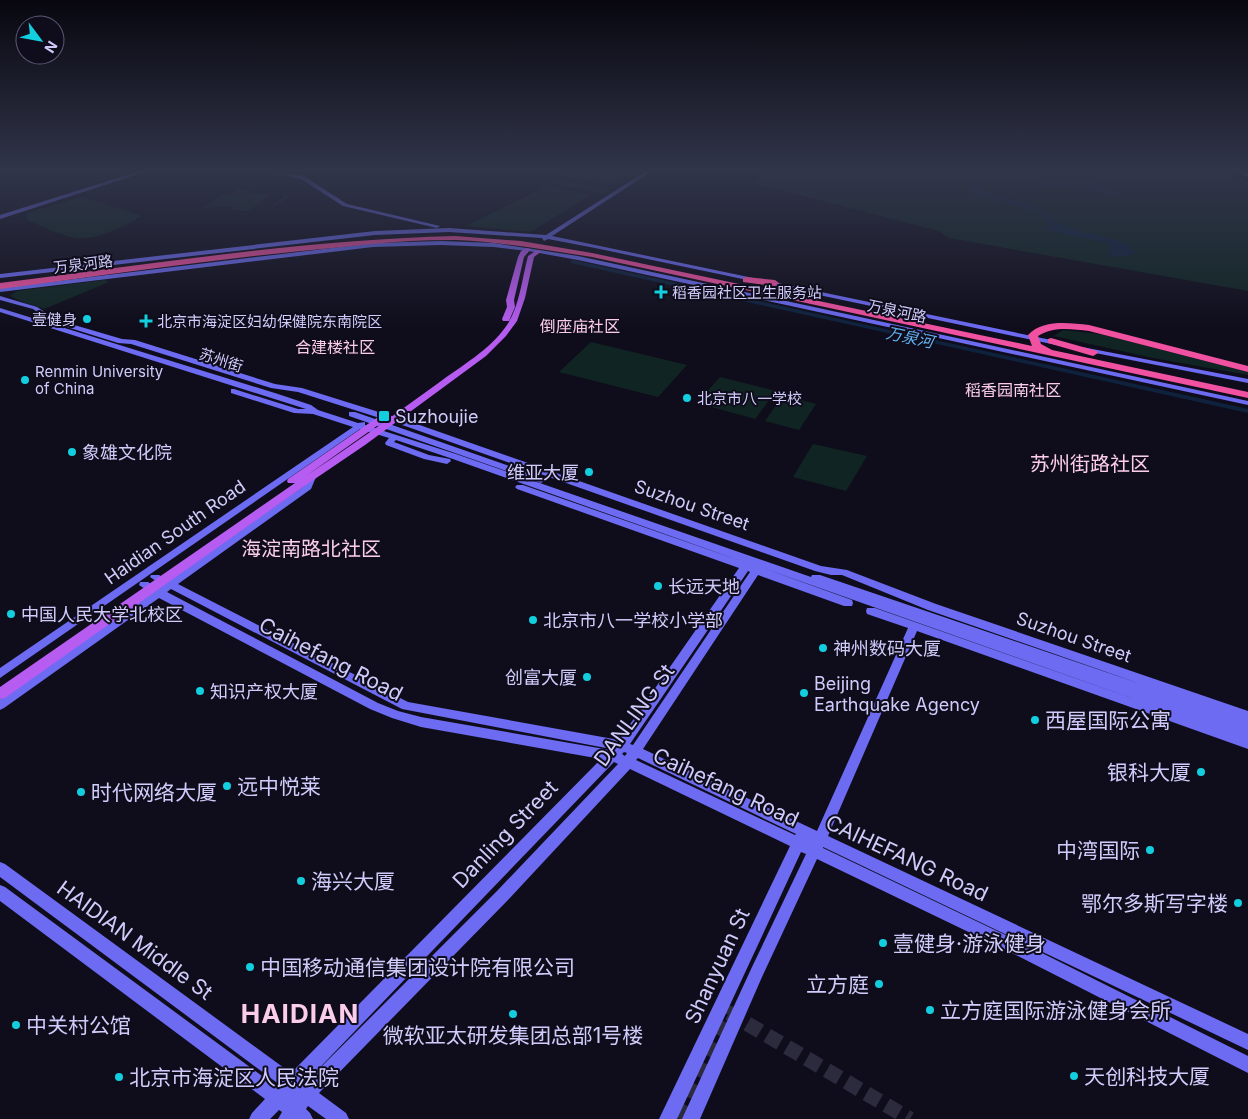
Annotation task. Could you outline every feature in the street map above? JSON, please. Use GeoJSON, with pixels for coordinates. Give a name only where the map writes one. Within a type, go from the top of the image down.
{"type":"FeatureCollection","features":[{"type":"Feature","properties":{"kind":"highway"},"geometry":{"type":"LineString","coordinates":[[244,251],[382,236],[457,234],[493,242]]}},
{"type":"Feature","properties":{"kind":"highway"},"geometry":{"type":"LineString","coordinates":[[0,286],[322,238]]}},
{"type":"Feature","properties":{"kind":"highway"},"geometry":{"type":"LineString","coordinates":[[0,282],[27,281],[267,252],[385,240],[447,238],[595,251],[723,277],[775,283]]}},
{"type":"Feature","properties":{"kind":"highway"},"geometry":{"type":"LineString","coordinates":[[267,252],[324,250]]}},
{"type":"Feature","properties":{"kind":"highway"},"geometry":{"type":"LineString","coordinates":[[595,251],[779,295],[843,314]]}},
{"type":"Feature","properties":{"kind":"highway","name":"万泉河路"},"geometry":{"type":"LineString","coordinates":[[723,277],[1248,389]]}},
{"type":"Feature","properties":{"kind":"highway","name":"万泉河路"},"geometry":{"type":"LineString","coordinates":[[779,295],[1248,395]]}},
{"type":"Feature","properties":{"kind":"highway"},"geometry":{"type":"LineString","coordinates":[[1248,369],[1089,328],[1068,326],[1044,328],[1032,335],[1038,346],[1069,360],[1248,402]]}},
{"type":"Feature","properties":{"kind":"highway"},"geometry":{"type":"LineString","coordinates":[[1051,342],[1140,366]]}},
{"type":"Feature","properties":{"kind":"highway"},"geometry":{"type":"LineString","coordinates":[[1044,358],[1116,367]]}},
{"type":"Feature","properties":{"kind":"main road"},"geometry":{"type":"LineString","coordinates":[[376,424],[470,364],[500,337],[513,321],[520,302],[531,256],[539,247]]}},
{"type":"Feature","properties":{"kind":"main road"},"geometry":{"type":"LineString","coordinates":[[376,424],[475,353],[500,329],[510,307],[521,257],[523,252],[528,249]]}},
{"type":"Feature","properties":{"kind":"main road","name":"Haidian South Road"},"geometry":{"type":"LineString","coordinates":[[0,694],[312,477],[376,424]]}},
{"type":"Feature","properties":{"kind":"main road","name":"Haidian South Road"},"geometry":{"type":"LineString","coordinates":[[0,685],[156,584],[376,424]]}},
{"type":"Feature","properties":{"kind":"street"},"geometry":{"type":"LineString","coordinates":[[413,231],[423,227],[420,223]]}},
{"type":"Feature","properties":{"kind":"street"},"geometry":{"type":"LineString","coordinates":[[421,223],[449,230]]}},
{"type":"Feature","properties":{"kind":"street"},"geometry":{"type":"LineString","coordinates":[[493,242],[510,240],[539,247],[573,223]]}},
{"type":"Feature","properties":{"kind":"street"},"geometry":{"type":"LineString","coordinates":[[547,241],[555,239],[579,223]]}},
{"type":"Feature","properties":{"kind":"street","name":"万泉河路"},"geometry":{"type":"LineString","coordinates":[[0,276],[322,238],[413,231],[449,230],[505,233],[547,241],[567,248],[580,244]]}},
{"type":"Feature","properties":{"kind":"street"},"geometry":{"type":"LineString","coordinates":[[493,242],[505,233]]}},
{"type":"Feature","properties":{"kind":"street","name":"万泉河路"},"geometry":{"type":"LineString","coordinates":[[555,239],[580,244],[595,251],[775,283],[1051,342],[1248,381]]}},
{"type":"Feature","properties":{"kind":"street","name":"万泉河路"},"geometry":{"type":"LineString","coordinates":[[0,290],[372,245],[493,242],[528,249],[539,247],[578,258],[1248,402]]}},
{"type":"Feature","properties":{"kind":"street"},"geometry":{"type":"LineString","coordinates":[[578,258],[595,251]]}},
{"type":"Feature","properties":{"kind":"street"},"geometry":{"type":"LineString","coordinates":[[0,297],[11,289],[17,275]]}},
{"type":"Feature","properties":{"kind":"street","name":"苏州街"},"geometry":{"type":"LineString","coordinates":[[0,297],[35,308],[50,319]]}},
{"type":"Feature","properties":{"kind":"street","name":"苏州街"},"geometry":{"type":"LineString","coordinates":[[0,303],[376,424]]}},
{"type":"Feature","properties":{"kind":"street","name":"苏州街"},"geometry":{"type":"LineString","coordinates":[[0,310],[275,396],[308,407],[315,412]]}},
{"type":"Feature","properties":{"kind":"street","name":"苏州街"},"geometry":{"type":"LineString","coordinates":[[0,316],[297,411],[315,412],[376,424]]}},
{"type":"Feature","properties":{"kind":"street","name":"Suzhou Street"},"geometry":{"type":"LineString","coordinates":[[121,341],[132,342],[274,386],[299,390],[376,424],[756,563],[1248,734]]}},
{"type":"Feature","properties":{"kind":"street","name":"Suzhou Street"},"geometry":{"type":"LineString","coordinates":[[376,424],[394,436],[389,443],[428,457],[443,460],[1248,725]]}},
{"type":"Feature","properties":{"kind":"street","name":"Suzhou Street"},"geometry":{"type":"LineString","coordinates":[[376,424],[819,569],[830,572],[843,572],[932,607],[1248,716]]}},
{"type":"Feature","properties":{"kind":"street","name":"Haidian South Road"},"geometry":{"type":"LineString","coordinates":[[0,674],[376,424]]}},
{"type":"Feature","properties":{"kind":"street","name":"Suzhou Street"},"geometry":{"type":"LineString","coordinates":[[756,563],[914,626],[1248,744]]}},
{"type":"Feature","properties":{"kind":"street","name":"Danling Street"},"geometry":{"type":"LineString","coordinates":[[258,1119],[617,751],[756,563]]}},
{"type":"Feature","properties":{"kind":"street","name":"DANLING St"},"geometry":{"type":"LineString","coordinates":[[307,1094],[502,896],[633,757],[756,563]]}},
{"type":"Feature","properties":{"kind":"street","name":"Haidian South Road"},"geometry":{"type":"LineString","coordinates":[[0,705],[156,584]]}},
{"type":"Feature","properties":{"kind":"street","name":"Caihefang Road"},"geometry":{"type":"LineString","coordinates":[[156,584],[374,706],[396,716],[421,722],[617,751],[633,757],[818,845],[1248,1065]]}},
{"type":"Feature","properties":{"kind":"street","name":"Shanyuan St"},"geometry":{"type":"LineString","coordinates":[[691,1119],[753,980],[818,845],[914,626]]}},
{"type":"Feature","properties":{"kind":"street","name":"Shanyuan St"},"geometry":{"type":"LineString","coordinates":[[668,1119],[801,837]]}},
{"type":"Feature","properties":{"kind":"street","name":"CAIHEFANG Road"},"geometry":{"type":"LineString","coordinates":[[818,845],[1248,1042]]}},
{"type":"Feature","properties":{"kind":"street","name":"HAIDIAN Middle St"},"geometry":{"type":"LineString","coordinates":[[0,869],[340,1119]]}},
{"type":"Feature","properties":{"kind":"street"},"geometry":{"type":"LineString","coordinates":[[0,892],[278,1098],[295,1116],[307,1094]]}},
{"type":"Feature","properties":{"kind":"green space"},"geometry":{"type":"Polygon","coordinates":[[[34,223],[129,223],[107,233],[88,238],[70,237],[34,223]]]}},
{"type":"Feature","properties":{"kind":"green space"},"geometry":{"type":"Polygon","coordinates":[[[472,223],[545,223],[531,232],[466,226],[472,223]]]}},
{"type":"Feature","properties":{"kind":"green space"},"geometry":{"type":"Polygon","coordinates":[[[909,223],[1248,223],[1248,291],[949,238],[939,231],[909,223]]]}},
{"type":"Feature","properties":{"kind":"green space"},"geometry":{"type":"Polygon","coordinates":[[[105,280],[109,282],[44,309],[10,296],[17,291],[105,280]]]}},
{"type":"Feature","properties":{"kind":"green space"},"geometry":{"type":"Polygon","coordinates":[[[1063,330],[1100,334],[1248,372],[1248,375],[1153,358],[1054,336],[1063,330]]]}},
{"type":"Feature","properties":{"kind":"green space"},"geometry":{"type":"Polygon","coordinates":[[[591,342],[687,365],[658,397],[559,372],[591,342]]]}},
{"type":"Feature","properties":{"kind":"green space"},"geometry":{"type":"Polygon","coordinates":[[[720,377],[776,391],[755,419],[697,403],[720,377]]]}},
{"type":"Feature","properties":{"kind":"green space"},"geometry":{"type":"Polygon","coordinates":[[[783,395],[816,404],[799,430],[765,421],[783,395]]]}},
{"type":"Feature","properties":{"kind":"green space"},"geometry":{"type":"Polygon","coordinates":[[[813,444],[867,456],[846,491],[793,477],[813,444]]]}},
{"type":"Feature","properties":{"kind":"water"},"geometry":{"type":"Polygon","coordinates":[[[1050,223],[1059,223],[1085,233],[1118,240],[1125,243],[1136,253],[1107,257],[1111,254],[1108,243],[1041,229],[1053,225],[1050,223]]]}},
{"type":"Feature","properties":{"kind":"waterway","name":"万泉河"},"geometry":{"type":"LineString","coordinates":[[573,262],[1248,411]]}},
{"type":"Feature","properties":{"kind":"tunnel"},"geometry":{"type":"LineString","coordinates":[[680,1119],[729,1013],[910,1119]]}},
{"type":"Feature","properties":{"kind":"place","name":"稻香园社区卫生服务站"},"geometry":{"type":"Point","coordinates":[661,292]}},
{"type":"Feature","properties":{"kind":"place","name":"壹健身"},"geometry":{"type":"Point","coordinates":[87,319]}},
{"type":"Feature","properties":{"kind":"place","name":"北京市海淀区妇幼保健院东南院区"},"geometry":{"type":"Point","coordinates":[146,321]}},
{"type":"Feature","properties":{"kind":"place","name":"Renmin University of China"},"geometry":{"type":"Point","coordinates":[25,380]}},
{"type":"Feature","properties":{"kind":"place","name":"北京市八一学校"},"geometry":{"type":"Point","coordinates":[687,398]}},
{"type":"Feature","properties":{"kind":"place","name":"Suzhoujie"},"geometry":{"type":"Point","coordinates":[384,416]}},
{"type":"Feature","properties":{"kind":"place","name":"象雄文化院"},"geometry":{"type":"Point","coordinates":[72,452]}},
{"type":"Feature","properties":{"kind":"place","name":"维亚大厦"},"geometry":{"type":"Point","coordinates":[589,472]}},
{"type":"Feature","properties":{"kind":"place","name":"长远天地"},"geometry":{"type":"Point","coordinates":[658,586]}},
{"type":"Feature","properties":{"kind":"place","name":"中国人民大学北校区"},"geometry":{"type":"Point","coordinates":[11,614]}},
{"type":"Feature","properties":{"kind":"place","name":"北京市八一学校小学部"},"geometry":{"type":"Point","coordinates":[533,620]}},
{"type":"Feature","properties":{"kind":"place","name":"神州数码大厦"},"geometry":{"type":"Point","coordinates":[823,648]}},
{"type":"Feature","properties":{"kind":"place","name":"创富大厦"},"geometry":{"type":"Point","coordinates":[587,677]}},
{"type":"Feature","properties":{"kind":"place","name":"知识产权大厦"},"geometry":{"type":"Point","coordinates":[200,691]}},
{"type":"Feature","properties":{"kind":"place","name":"Beijing Earthquake Agency"},"geometry":{"type":"Point","coordinates":[804,693]}},
{"type":"Feature","properties":{"kind":"place","name":"西屋国际公寓"},"geometry":{"type":"Point","coordinates":[1035,720]}},
{"type":"Feature","properties":{"kind":"place","name":"银科大厦"},"geometry":{"type":"Point","coordinates":[1201,772]}},
{"type":"Feature","properties":{"kind":"place","name":"远中悦莱"},"geometry":{"type":"Point","coordinates":[227,786]}},
{"type":"Feature","properties":{"kind":"place","name":"时代网络大厦"},"geometry":{"type":"Point","coordinates":[81,792]}},
{"type":"Feature","properties":{"kind":"place","name":"中湾国际"},"geometry":{"type":"Point","coordinates":[1150,850]}},
{"type":"Feature","properties":{"kind":"place","name":"海兴大厦"},"geometry":{"type":"Point","coordinates":[301,881]}},
{"type":"Feature","properties":{"kind":"place","name":"鄂尔多斯写字楼"},"geometry":{"type":"Point","coordinates":[1238,903]}},
{"type":"Feature","properties":{"kind":"place","name":"壹健身·游泳健身"},"geometry":{"type":"Point","coordinates":[883,943]}},
{"type":"Feature","properties":{"kind":"place","name":"中国移动通信集团设计院有限公司"},"geometry":{"type":"Point","coordinates":[250,967]}},
{"type":"Feature","properties":{"kind":"place","name":"立方庭"},"geometry":{"type":"Point","coordinates":[879,984]}},
{"type":"Feature","properties":{"kind":"place","name":"立方庭国际游泳健身会所"},"geometry":{"type":"Point","coordinates":[930,1010]}},
{"type":"Feature","properties":{"kind":"place","name":"微软亚太研发集团总部1号楼"},"geometry":{"type":"Point","coordinates":[513,1014]}},
{"type":"Feature","properties":{"kind":"place","name":"中关村公馆"},"geometry":{"type":"Point","coordinates":[16,1025]}},
{"type":"Feature","properties":{"kind":"place","name":"天创科技大厦"},"geometry":{"type":"Point","coordinates":[1074,1076]}},
{"type":"Feature","properties":{"kind":"place","name":"北京市海淀区人民法院"},"geometry":{"type":"Point","coordinates":[119,1077]}},
{"type":"Feature","properties":{"kind":"district","name":"倒座庙社区"},"geometry":{"type":"Point","coordinates":[580,326]}},
{"type":"Feature","properties":{"kind":"district","name":"合建楼社区"},"geometry":{"type":"Point","coordinates":[335,347]}},
{"type":"Feature","properties":{"kind":"district","name":"稻香园南社区"},"geometry":{"type":"Point","coordinates":[1013,390]}},
{"type":"Feature","properties":{"kind":"district","name":"苏州街路社区"},"geometry":{"type":"Point","coordinates":[1090,464]}},
{"type":"Feature","properties":{"kind":"district","name":"海淀南路北社区"},"geometry":{"type":"Point","coordinates":[311,549]}},
{"type":"Feature","properties":{"kind":"district","name":"HAIDIAN"},"geometry":{"type":"Point","coordinates":[300,1013]}}]}
